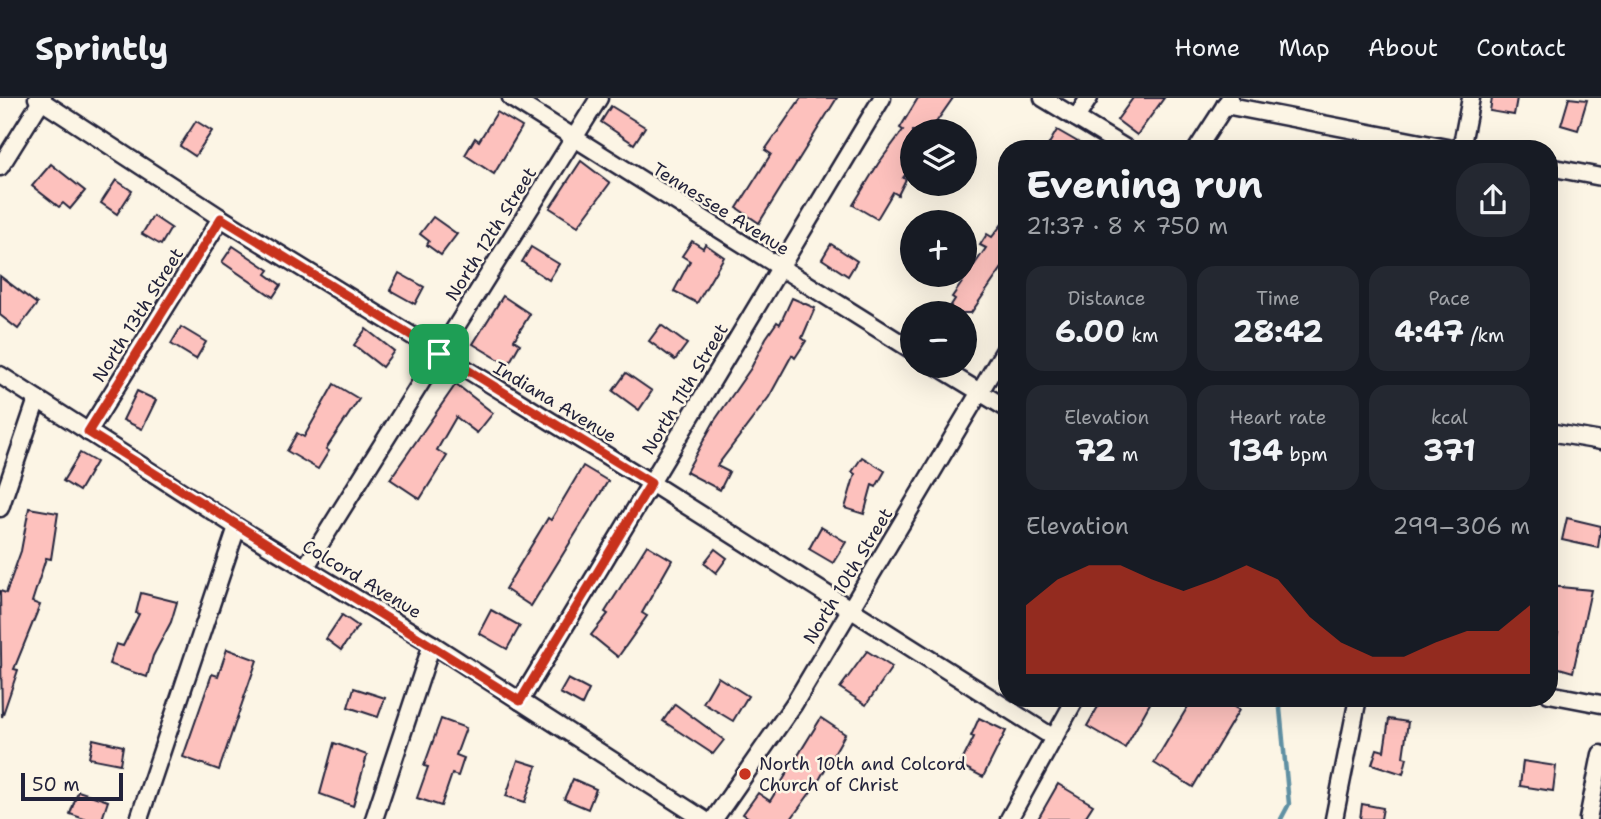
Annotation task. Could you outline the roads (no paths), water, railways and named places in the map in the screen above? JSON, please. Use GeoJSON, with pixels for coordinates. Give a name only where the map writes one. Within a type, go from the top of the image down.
{"type":"FeatureCollection","features":[{"type":"Feature","properties":{"kind":"street","name":"Tennessee Avenue"},"geometry":{"type":"LineString","coordinates":[[511,98],[900,343]]}},
{"type":"Feature","properties":{"kind":"street","name":"North 12th Street"},"geometry":{"type":"LineString","coordinates":[[305,568],[599,98]]}},
{"type":"Feature","properties":{"kind":"street","name":"North 11th Street"},"geometry":{"type":"LineString","coordinates":[[520,701],[882,98]]}},
{"type":"Feature","properties":{"kind":"street"},"geometry":{"type":"LineString","coordinates":[[1043,98],[1112,140]]}},
{"type":"Feature","properties":{"kind":"street"},"geometry":{"type":"LineString","coordinates":[[1076,118],[1089,98]]}},
{"type":"Feature","properties":{"kind":"street"},"geometry":{"type":"LineString","coordinates":[[1463,140],[1471,98]]}},
{"type":"Feature","properties":{"kind":"street"},"geometry":{"type":"LineString","coordinates":[[0,167],[40,99]]}},
{"type":"Feature","properties":{"kind":"street","name":"Indiana Avenue"},"geometry":{"type":"LineString","coordinates":[[40,99],[221,218],[651,483],[998,702]]}},
{"type":"Feature","properties":{"kind":"street"},"geometry":{"type":"LineString","coordinates":[[1204,140],[1227,102],[1409,140]]}},
{"type":"Feature","properties":{"kind":"street"},"geometry":{"type":"LineString","coordinates":[[1558,169],[1601,177]]}},
{"type":"Feature","properties":{"kind":"street","name":"North 13th Street"},"geometry":{"type":"LineString","coordinates":[[88,432],[221,218]]}},
{"type":"Feature","properties":{"kind":"street","name":"North 10th Street"},"geometry":{"type":"LineString","coordinates":[[714,819],[794,704],[998,362]]}},
{"type":"Feature","properties":{"kind":"street","name":"Colcord Avenue"},"geometry":{"type":"LineString","coordinates":[[0,375],[237,527],[432,644],[703,819]]}},
{"type":"Feature","properties":{"kind":"street"},"geometry":{"type":"LineString","coordinates":[[957,378],[998,403]]}},
{"type":"Feature","properties":{"kind":"street"},"geometry":{"type":"LineString","coordinates":[[0,508],[37,399]]}},
{"type":"Feature","properties":{"kind":"street"},"geometry":{"type":"LineString","coordinates":[[1558,434],[1601,441]]}},
{"type":"Feature","properties":{"kind":"street"},"geometry":{"type":"LineString","coordinates":[[139,819],[237,527]]}},
{"type":"Feature","properties":{"kind":"street"},"geometry":{"type":"LineString","coordinates":[[374,819],[432,644]]}},
{"type":"Feature","properties":{"kind":"street"},"geometry":{"type":"LineString","coordinates":[[1558,696],[1601,704]]}},
{"type":"Feature","properties":{"kind":"street","name":"Indiana Avenue"},"geometry":{"type":"LineString","coordinates":[[1005,707],[1054,738]]}},
{"type":"Feature","properties":{"kind":"street"},"geometry":{"type":"LineString","coordinates":[[1009,819],[1071,707]]}},
{"type":"Feature","properties":{"kind":"street"},"geometry":{"type":"LineString","coordinates":[[1334,819],[1356,707]]}},
{"type":"Feature","properties":{"kind":"street"},"geometry":{"type":"LineString","coordinates":[[1588,819],[1601,754]]}},
{"type":"Feature","properties":{"kind":"waterway"},"geometry":{"type":"LineString","coordinates":[[1280,707],[1289,804],[1281,819]]}},
{"type":"Feature","properties":{"kind":"place","name":"North 10th and Colcord Church of Christ"},"geometry":{"type":"Point","coordinates":[745,774]}}]}
